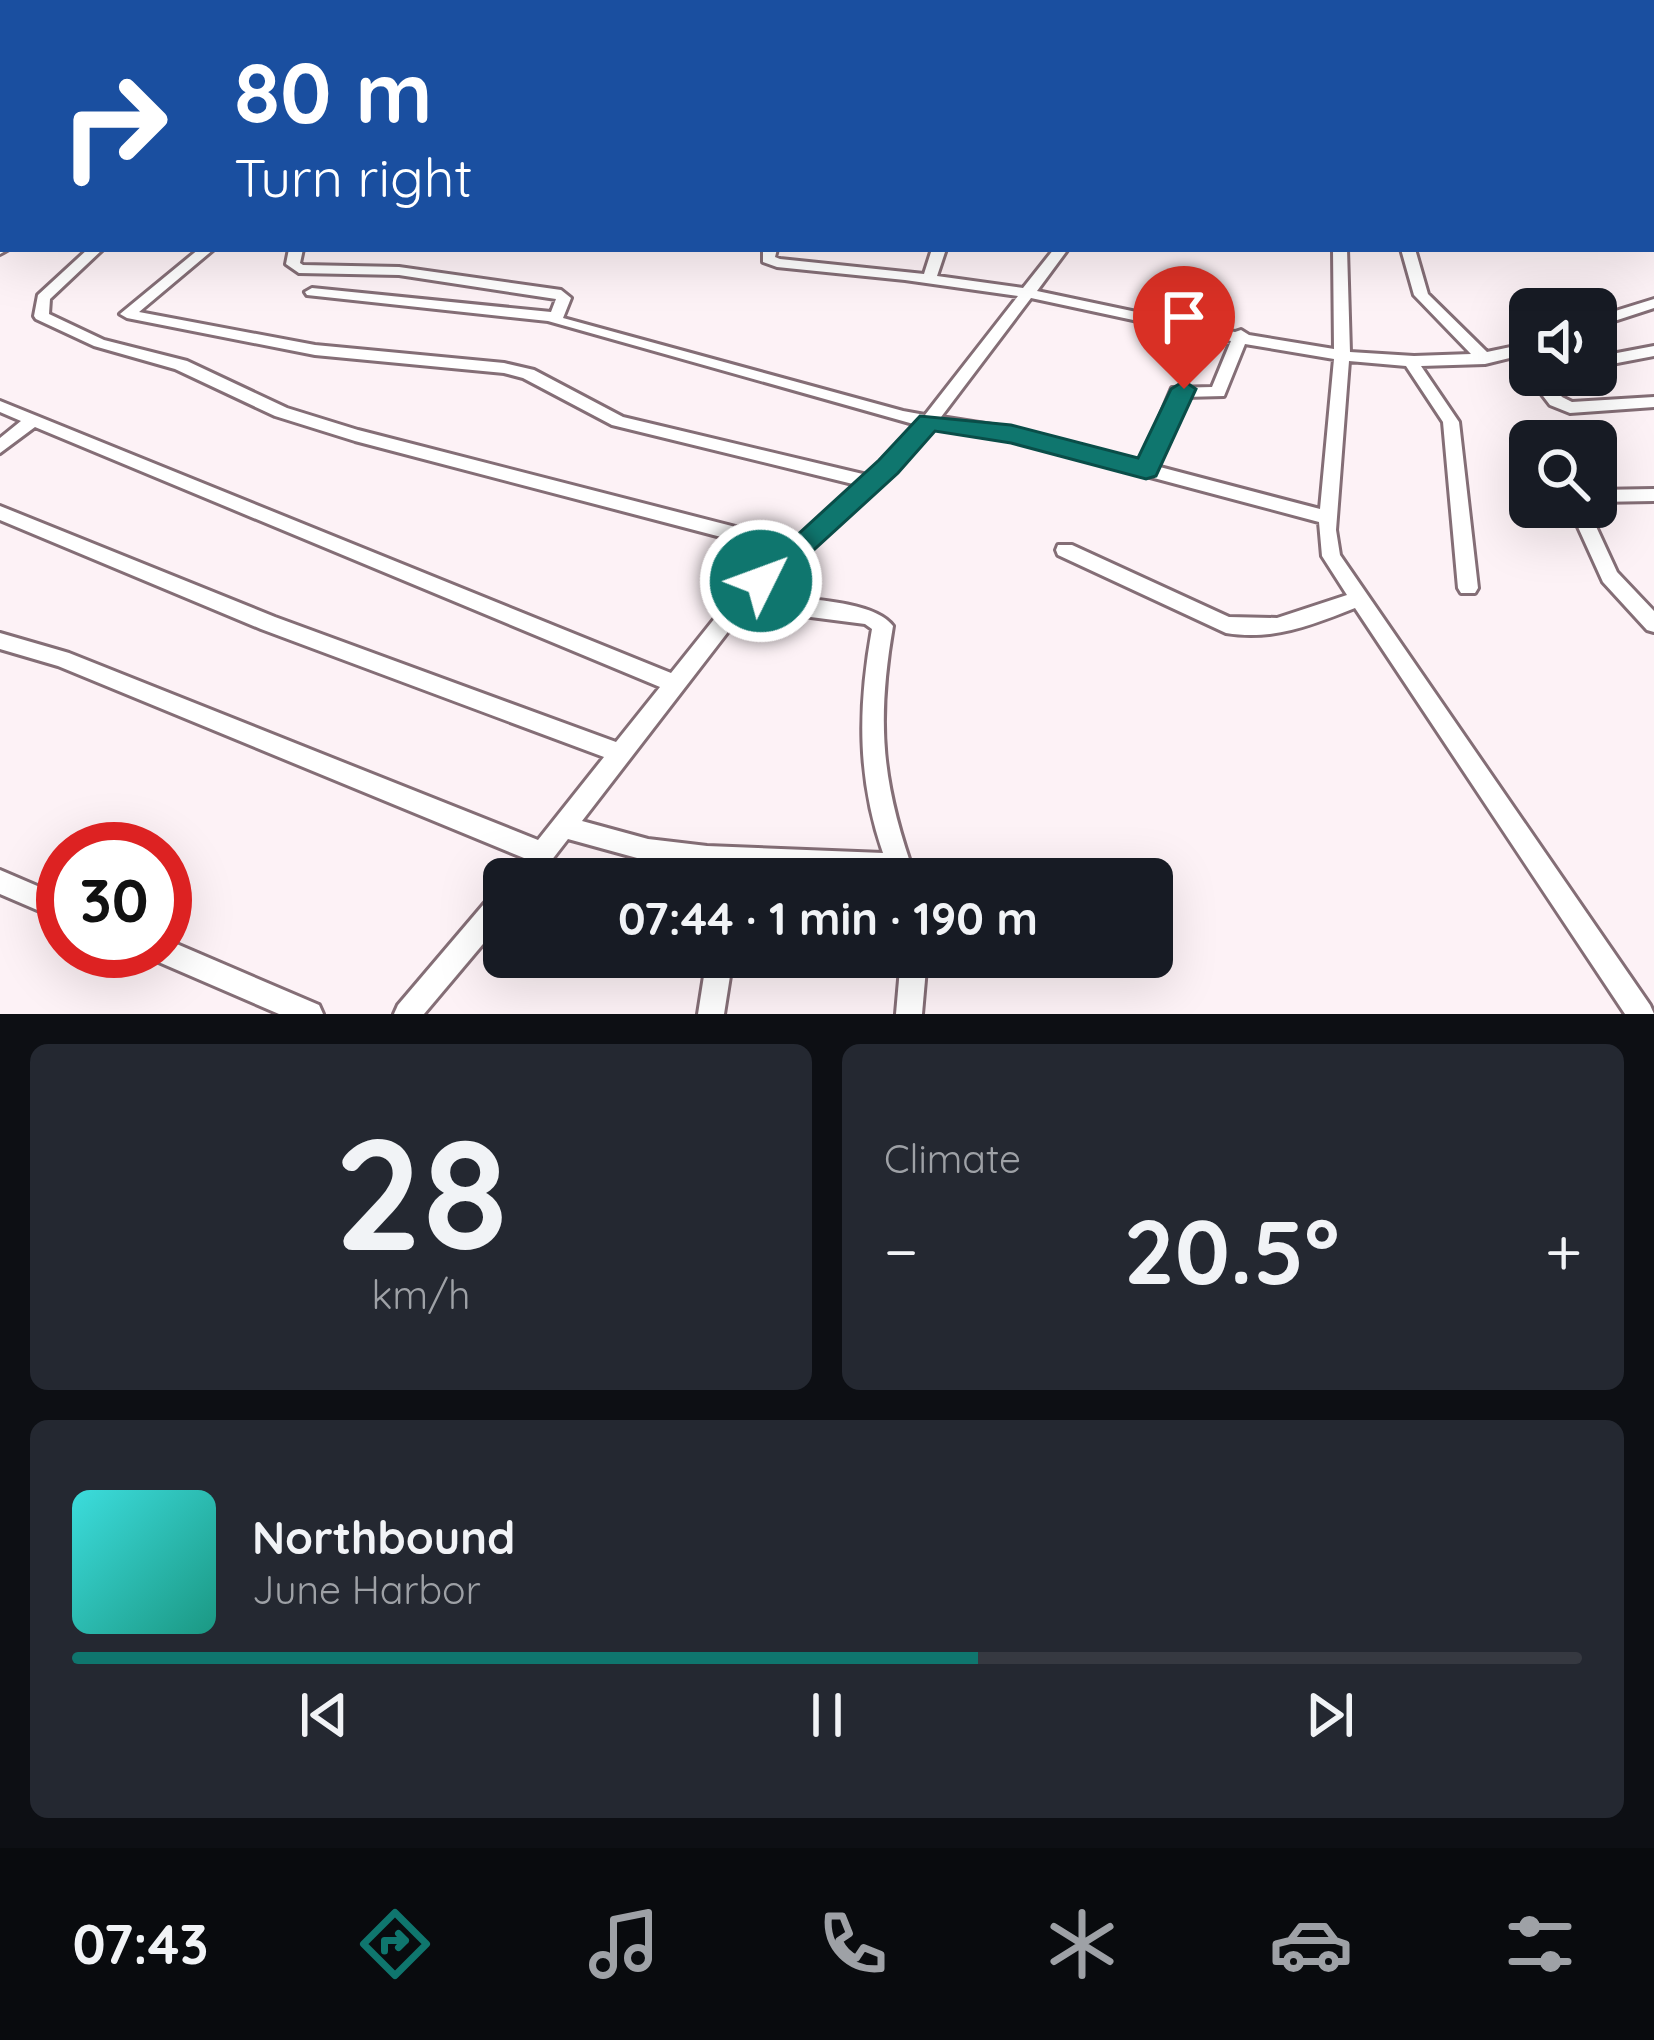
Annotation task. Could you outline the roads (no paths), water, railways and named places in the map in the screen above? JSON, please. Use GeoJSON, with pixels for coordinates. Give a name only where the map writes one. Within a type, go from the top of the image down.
{"type":"FeatureCollection","features":[{"type":"Feature","properties":{"kind":"street"},"geometry":{"type":"LineString","coordinates":[[93,252],[43,298],[41,316],[99,343],[181,364],[281,412],[796,550]]}},
{"type":"Feature","properties":{"kind":"street"},"geometry":{"type":"LineString","coordinates":[[203,252],[128,314],[295,347],[504,368],[528,374],[618,422],[872,482]]}},
{"type":"Feature","properties":{"kind":"street"},"geometry":{"type":"LineString","coordinates":[[295,252],[293,264],[299,269],[416,273],[556,293],[564,300],[553,317]]}},
{"type":"Feature","properties":{"kind":"street"},"geometry":{"type":"LineString","coordinates":[[769,252],[771,261],[1030,293],[1342,353],[1411,362],[1509,353]]}},
{"type":"Feature","properties":{"kind":"street"},"geometry":{"type":"LineString","coordinates":[[846,269],[854,252]]}},
{"type":"Feature","properties":{"kind":"street"},"geometry":{"type":"LineString","coordinates":[[929,279],[938,252]]}},
{"type":"Feature","properties":{"kind":"street"},"geometry":{"type":"LineString","coordinates":[[539,858],[743,600],[872,482],[929,422],[963,372],[1030,293],[1054,252]]}},
{"type":"Feature","properties":{"kind":"street"},"geometry":{"type":"LineString","coordinates":[[1340,252],[1342,353],[1328,518],[1331,556],[1641,1014]]}},
{"type":"Feature","properties":{"kind":"street"},"geometry":{"type":"LineString","coordinates":[[1409,252],[1421,295],[1485,359]]}},
{"type":"Feature","properties":{"kind":"street"},"geometry":{"type":"LineString","coordinates":[[312,292],[553,317],[695,363],[929,422],[1011,434],[1328,518]]}},
{"type":"Feature","properties":{"kind":"street"},"geometry":{"type":"LineString","coordinates":[[1617,315],[1654,303]]}},
{"type":"Feature","properties":{"kind":"street"},"geometry":{"type":"LineString","coordinates":[[1146,470],[1178,392],[1218,392],[1240,335]]}},
{"type":"Feature","properties":{"kind":"street"},"geometry":{"type":"LineString","coordinates":[[1617,358],[1654,351]]}},
{"type":"Feature","properties":{"kind":"street"},"geometry":{"type":"LineString","coordinates":[[1411,362],[1451,422],[1468,587]]}},
{"type":"Feature","properties":{"kind":"street"},"geometry":{"type":"LineString","coordinates":[[1552,396],[1570,408],[1654,402]]}},
{"type":"Feature","properties":{"kind":"street"},"geometry":{"type":"LineString","coordinates":[[0,406],[675,684]]}},
{"type":"Feature","properties":{"kind":"street"},"geometry":{"type":"LineString","coordinates":[[0,447],[32,421]]}},
{"type":"Feature","properties":{"kind":"street"},"geometry":{"type":"LineString","coordinates":[[1617,496],[1654,495]]}},
{"type":"Feature","properties":{"kind":"street"},"geometry":{"type":"LineString","coordinates":[[0,513],[268,623],[622,754]]}},
{"type":"Feature","properties":{"kind":"street"},"geometry":{"type":"LineString","coordinates":[[1588,528],[1610,577],[1654,624]]}},
{"type":"Feature","properties":{"kind":"street"},"geometry":{"type":"LineString","coordinates":[[1065,550],[1226,625],[1253,631],[1288,625],[1358,598]]}},
{"type":"Feature","properties":{"kind":"street"},"geometry":{"type":"LineString","coordinates":[[743,600],[869,617],[883,626],[873,664],[870,752],[883,824],[896,858]]}},
{"type":"Feature","properties":{"kind":"street"},"geometry":{"type":"LineString","coordinates":[[0,641],[62,658],[543,854]]}},
{"type":"Feature","properties":{"kind":"street"},"geometry":{"type":"LineString","coordinates":[[565,827],[683,858]]}},
{"type":"Feature","properties":{"kind":"street"},"geometry":{"type":"LineString","coordinates":[[0,882],[36,897]]}},
{"type":"Feature","properties":{"kind":"street"},"geometry":{"type":"LineString","coordinates":[[407,1014],[483,925]]}},
{"type":"Feature","properties":{"kind":"street"},"geometry":{"type":"LineString","coordinates":[[192,963],[310,1014]]}},
{"type":"Feature","properties":{"kind":"street"},"geometry":{"type":"LineString","coordinates":[[711,1014],[717,978]]}},
{"type":"Feature","properties":{"kind":"street"},"geometry":{"type":"LineString","coordinates":[[909,1014],[912,978]]}}]}
